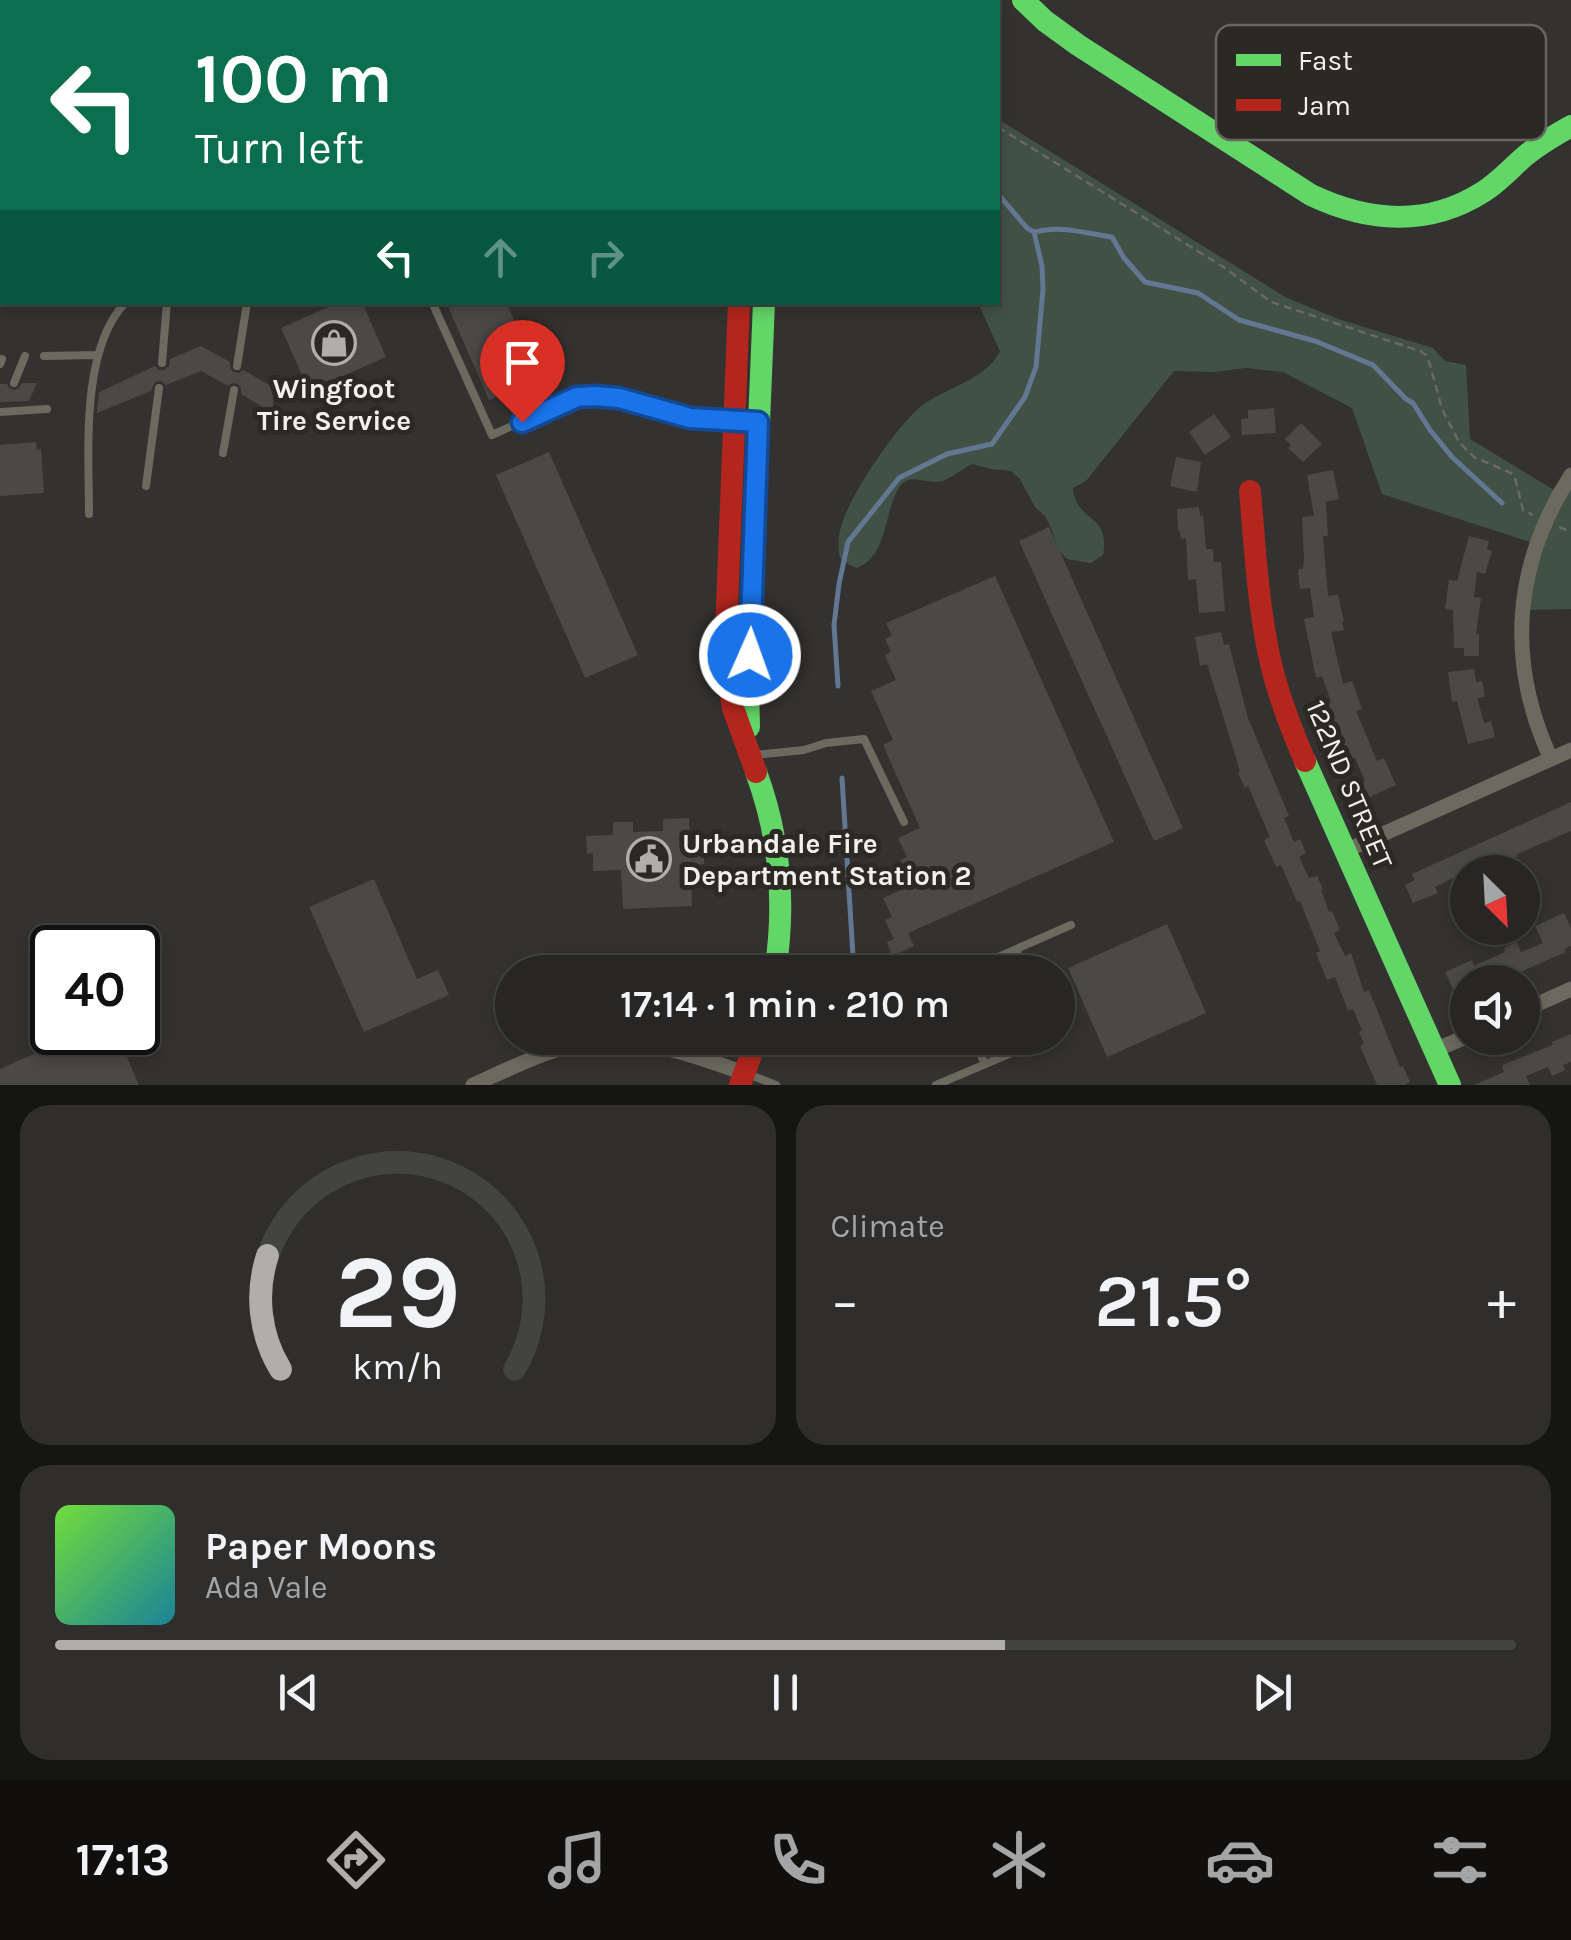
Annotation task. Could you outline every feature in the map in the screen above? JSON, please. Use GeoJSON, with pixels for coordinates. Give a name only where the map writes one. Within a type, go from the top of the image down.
{"type":"FeatureCollection","features":[{"type":"Feature","properties":{"kind":"street"},"geometry":{"type":"LineString","coordinates":[[1023,0],[1078,46],[1216,134]]}},
{"type":"Feature","properties":{"kind":"street"},"geometry":{"type":"LineString","coordinates":[[1226,140],[1311,194],[1350,213],[1374,218],[1420,217],[1442,212],[1486,190],[1528,153],[1571,126]]}},
{"type":"Feature","properties":{"kind":"street"},"geometry":{"type":"LineString","coordinates":[[739,305],[725,656],[730,696],[776,839],[782,914],[777,955]]}},
{"type":"Feature","properties":{"kind":"street"},"geometry":{"type":"LineString","coordinates":[[750,756],[748,687],[764,305]]}},
{"type":"Feature","properties":{"kind":"street"},"geometry":{"type":"LineString","coordinates":[[1550,759],[1526,690],[1522,654],[1524,593],[1546,520],[1571,475]]}},
{"type":"Feature","properties":{"kind":"street","name":"122ND STREET"},"geometry":{"type":"LineString","coordinates":[[1250,492],[1263,626],[1286,714],[1450,1085]]}},
{"type":"Feature","properties":{"kind":"street"},"geometry":{"type":"LineString","coordinates":[[1345,852],[1571,750]]}},
{"type":"Feature","properties":{"kind":"street"},"geometry":{"type":"LineString","coordinates":[[1540,1003],[1571,989]]}},
{"type":"Feature","properties":{"kind":"street"},"geometry":{"type":"LineString","coordinates":[[474,1085],[553,1051],[606,1041],[659,1046],[742,1079],[751,1055]]}},
{"type":"Feature","properties":{"kind":"street"},"geometry":{"type":"LineString","coordinates":[[1434,1050],[1450,1043]]}},
{"type":"Feature","properties":{"kind":"lane"},"geometry":{"type":"LineString","coordinates":[[89,514],[94,370],[123,305]]}},
{"type":"Feature","properties":{"kind":"lane"},"geometry":{"type":"LineString","coordinates":[[162,362],[167,305]]}},
{"type":"Feature","properties":{"kind":"lane"},"geometry":{"type":"LineString","coordinates":[[237,366],[247,305]]}},
{"type":"Feature","properties":{"kind":"lane"},"geometry":{"type":"LineString","coordinates":[[433,305],[492,435],[577,397],[619,398],[690,418],[758,422]]}},
{"type":"Feature","properties":{"kind":"lane"},"geometry":{"type":"LineString","coordinates":[[44,356],[98,355]]}},
{"type":"Feature","properties":{"kind":"lane"},"geometry":{"type":"LineString","coordinates":[[14,383],[25,356]]}},
{"type":"Feature","properties":{"kind":"lane"},"geometry":{"type":"LineString","coordinates":[[146,486],[159,388]]}},
{"type":"Feature","properties":{"kind":"lane"},"geometry":{"type":"LineString","coordinates":[[223,453],[234,390]]}},
{"type":"Feature","properties":{"kind":"lane"},"geometry":{"type":"LineString","coordinates":[[1,412],[6,402]]}},
{"type":"Feature","properties":{"kind":"lane"},"geometry":{"type":"LineString","coordinates":[[1,412],[47,408]]}},
{"type":"Feature","properties":{"kind":"lane"},"geometry":{"type":"LineString","coordinates":[[750,756],[864,739],[904,822]]}},
{"type":"Feature","properties":{"kind":"lane"},"geometry":{"type":"LineString","coordinates":[[1004,955],[1071,925]]}},
{"type":"Feature","properties":{"kind":"lane"},"geometry":{"type":"LineString","coordinates":[[1016,950],[1018,955]]}},
{"type":"Feature","properties":{"kind":"lane"},"geometry":{"type":"LineString","coordinates":[[981,1055],[985,1064]]}},
{"type":"Feature","properties":{"kind":"lane"},"geometry":{"type":"LineString","coordinates":[[936,1085],[1006,1055]]}},
{"type":"Feature","properties":{"kind":"lane"},"geometry":{"type":"LineString","coordinates":[[742,1079],[776,1085]]}},
{"type":"Feature","properties":{"kind":"path"},"geometry":{"type":"LineString","coordinates":[[1000,128],[1225,268],[1270,302],[1426,355],[1442,408],[1459,442],[1474,457],[1511,472],[1523,510],[1571,532]]}},
{"type":"Feature","properties":{"kind":"green space"},"geometry":{"type":"Polygon","coordinates":[[[1000,120],[1287,298],[1338,319],[1433,348],[1445,361],[1466,365],[1470,439],[1559,493],[1571,476],[1571,609],[1522,610],[1536,544],[1382,494],[1352,408],[1283,372],[1246,368],[1174,371],[1086,481],[1073,488],[1080,507],[1102,532],[1103,555],[1091,563],[1067,559],[1059,551],[1045,516],[1011,471],[972,464],[941,481],[904,482],[895,496],[875,553],[857,568],[848,564],[840,558],[839,534],[864,479],[888,443],[913,413],[986,369],[1000,351],[979,305],[1000,305],[1000,120]]]}},
{"type":"Feature","properties":{"kind":"building","name":"Wingfoot Tire Service"},"geometry":{"type":"Polygon","coordinates":[[[333,305],[363,305],[386,357],[309,391],[281,328],[333,305]]]}},
{"type":"Feature","properties":{"kind":"building"},"geometry":{"type":"Polygon","coordinates":[[[447,305],[507,305],[540,378],[489,400],[447,305]]]}},
{"type":"Feature","properties":{"kind":"building"},"geometry":{"type":"Polygon","coordinates":[[[201,346],[230,362],[233,372],[243,370],[273,387],[273,413],[241,394],[238,384],[228,386],[201,371],[166,385],[155,382],[151,391],[97,413],[99,392],[155,366],[164,370],[170,359],[201,346]]]}},
{"type":"Feature","properties":{"kind":"building"},"geometry":{"type":"Polygon","coordinates":[[[22,383],[37,383],[29,401],[0,402],[0,384],[14,390],[22,383]]]}},
{"type":"Feature","properties":{"kind":"building"},"geometry":{"type":"Polygon","coordinates":[[[1274,408],[1276,433],[1242,435],[1241,419],[1248,418],[1248,410],[1274,408]]]}},
{"type":"Feature","properties":{"kind":"building"},"geometry":{"type":"Polygon","coordinates":[[[1214,414],[1231,437],[1205,455],[1189,432],[1214,414]]]}},
{"type":"Feature","properties":{"kind":"building"},"geometry":{"type":"Polygon","coordinates":[[[1301,423],[1322,444],[1303,462],[1288,448],[1291,445],[1285,439],[1301,423]]]}},
{"type":"Feature","properties":{"kind":"building"},"geometry":{"type":"Polygon","coordinates":[[[36,442],[37,450],[41,449],[44,493],[0,496],[0,445],[36,442]]]}},
{"type":"Feature","properties":{"kind":"building"},"geometry":{"type":"Polygon","coordinates":[[[549,452],[638,655],[585,678],[496,475],[549,452]]]}},
{"type":"Feature","properties":{"kind":"building"},"geometry":{"type":"Polygon","coordinates":[[[1176,457],[1201,462],[1197,492],[1170,486],[1176,457]]]}},
{"type":"Feature","properties":{"kind":"building"},"geometry":{"type":"Polygon","coordinates":[[[1333,470],[1339,499],[1326,502],[1328,536],[1323,536],[1328,596],[1338,595],[1344,630],[1331,632],[1343,684],[1352,681],[1362,709],[1356,711],[1377,761],[1384,758],[1396,785],[1365,799],[1359,784],[1365,781],[1355,758],[1349,760],[1333,724],[1322,676],[1316,678],[1304,619],[1314,617],[1310,588],[1300,589],[1298,573],[1303,569],[1304,559],[1302,517],[1314,516],[1307,475],[1333,470]]]}},
{"type":"Feature","properties":{"kind":"building"},"geometry":{"type":"Polygon","coordinates":[[[1199,507],[1206,549],[1213,549],[1214,562],[1221,562],[1225,611],[1199,613],[1196,579],[1188,580],[1186,538],[1181,539],[1178,531],[1177,509],[1199,507]]]}},
{"type":"Feature","properties":{"kind":"building"},"geometry":{"type":"Polygon","coordinates":[[[1049,527],[1183,828],[1154,841],[1019,541],[1049,527]]]}},
{"type":"Feature","properties":{"kind":"building"},"geometry":{"type":"Polygon","coordinates":[[[1469,536],[1489,541],[1487,549],[1492,551],[1485,574],[1477,572],[1474,597],[1481,598],[1476,634],[1479,656],[1464,656],[1464,648],[1454,648],[1453,610],[1445,609],[1449,580],[1457,581],[1469,536]]]}},
{"type":"Feature","properties":{"kind":"building"},"geometry":{"type":"Polygon","coordinates":[[[995,576],[1114,842],[908,933],[914,946],[894,955],[887,942],[894,939],[885,920],[892,917],[883,898],[905,888],[900,860],[907,857],[898,838],[920,828],[883,745],[893,740],[871,691],[896,680],[885,655],[891,652],[885,639],[892,636],[886,623],[995,576]]]}},
{"type":"Feature","properties":{"kind":"building"},"geometry":{"type":"Polygon","coordinates":[[[1221,632],[1224,645],[1229,644],[1248,718],[1289,816],[1284,818],[1294,842],[1300,839],[1306,853],[1299,857],[1309,878],[1317,876],[1323,889],[1329,912],[1332,911],[1340,930],[1334,933],[1345,956],[1351,953],[1364,992],[1369,990],[1400,1067],[1403,1066],[1410,1082],[1404,1085],[1377,1085],[1360,1046],[1364,1044],[1359,1032],[1362,1030],[1353,1009],[1348,1010],[1335,977],[1327,980],[1300,901],[1297,902],[1281,865],[1276,867],[1264,840],[1270,837],[1248,786],[1245,788],[1238,773],[1207,664],[1200,666],[1195,637],[1221,632]]]}},
{"type":"Feature","properties":{"kind":"building"},"geometry":{"type":"Polygon","coordinates":[[[1474,669],[1476,682],[1482,681],[1485,697],[1477,698],[1484,723],[1491,721],[1495,737],[1468,744],[1457,701],[1452,702],[1448,672],[1474,669]]]}},
{"type":"Feature","properties":{"kind":"building"},"geometry":{"type":"Polygon","coordinates":[[[1571,802],[1571,831],[1518,855],[1454,855],[1571,802]]]}},
{"type":"Feature","properties":{"kind":"building","name":"Urbandale Fire Department Station 2"},"geometry":{"type":"Polygon","coordinates":[[[689,818],[690,847],[704,846],[704,864],[691,866],[692,906],[623,909],[621,870],[593,871],[593,853],[587,854],[586,836],[613,835],[613,822],[633,822],[633,832],[663,831],[663,819],[689,818]]]}},
{"type":"Feature","properties":{"kind":"building"},"geometry":{"type":"Polygon","coordinates":[[[1450,857],[1450,880],[1435,887],[1438,893],[1413,903],[1405,885],[1415,880],[1412,874],[1450,857]]]}},
{"type":"Feature","properties":{"kind":"building"},"geometry":{"type":"Polygon","coordinates":[[[374,879],[417,979],[438,970],[449,995],[364,1032],[309,907],[374,879]]]}},
{"type":"Feature","properties":{"kind":"building"},"geometry":{"type":"Polygon","coordinates":[[[1564,913],[1571,928],[1571,946],[1564,949],[1566,952],[1536,965],[1476,965],[1505,952],[1504,948],[1510,945],[1518,945],[1521,952],[1540,945],[1540,924],[1564,913]]]}},
{"type":"Feature","properties":{"kind":"building"},"geometry":{"type":"Polygon","coordinates":[[[1167,924],[1206,1013],[1107,1057],[1075,984],[1075,965],[1167,924]]]}},
{"type":"Feature","properties":{"kind":"building"},"geometry":{"type":"Polygon","coordinates":[[[1571,1034],[1571,1062],[1563,1065],[1565,1070],[1552,1076],[1548,1067],[1526,1076],[1530,1085],[1474,1085],[1504,1072],[1502,1065],[1528,1055],[1540,1055],[1540,1050],[1553,1045],[1552,1042],[1571,1034]]]}},
{"type":"Feature","properties":{"kind":"building"},"geometry":{"type":"Polygon","coordinates":[[[31,1055],[126,1055],[139,1085],[0,1085],[0,1069],[31,1055]]]}},
{"type":"Feature","properties":{"kind":"waterway"},"geometry":{"type":"LineString","coordinates":[[838,686],[834,625],[848,542],[899,478],[947,454],[992,444],[1025,397],[1036,367],[1042,266],[1034,232],[1000,196]]}},
{"type":"Feature","properties":{"kind":"waterway"},"geometry":{"type":"LineString","coordinates":[[1034,232],[1063,229],[1112,237],[1145,282],[1198,293],[1239,320],[1315,341],[1373,365],[1413,403],[1452,457],[1502,503]]}},
{"type":"Feature","properties":{"kind":"waterway"},"geometry":{"type":"LineString","coordinates":[[842,778],[853,955]]}},
{"type":"Feature","properties":{"kind":"traffic: fast"},"geometry":{"type":"LineString","coordinates":[[1023,0],[1078,45],[1216,134]]}},
{"type":"Feature","properties":{"kind":"traffic: fast"},"geometry":{"type":"LineString","coordinates":[[1226,140],[1311,195],[1354,211],[1398,217],[1441,211],[1462,203],[1489,188],[1530,152],[1571,126]]}},
{"type":"Feature","properties":{"kind":"traffic: fast"},"geometry":{"type":"LineString","coordinates":[[749,727],[764,305]]}},
{"type":"Feature","properties":{"kind":"traffic: fast"},"geometry":{"type":"LineString","coordinates":[[1305,761],[1450,1085]]}},
{"type":"Feature","properties":{"kind":"traffic: fast"},"geometry":{"type":"LineString","coordinates":[[756,772],[771,821],[779,871],[777,955]]}},
{"type":"Feature","properties":{"kind":"traffic: jam"},"geometry":{"type":"LineString","coordinates":[[739,305],[725,656],[733,708],[756,772]]}},
{"type":"Feature","properties":{"kind":"traffic: jam"},"geometry":{"type":"LineString","coordinates":[[1250,491],[1271,664],[1305,761]]}},
{"type":"Feature","properties":{"kind":"traffic: jam"},"geometry":{"type":"LineString","coordinates":[[740,1085],[751,1055]]}},
{"type":"Feature","properties":{"kind":"place","name":"Wingfoot Tire Service"},"geometry":{"type":"Point","coordinates":[334,343]}},
{"type":"Feature","properties":{"kind":"place","name":"Urbandale Fire Department Station 2"},"geometry":{"type":"Point","coordinates":[649,859]}},
{"type":"Feature","properties":{"kind":"route"},"geometry":{"type":"LineString","coordinates":[[522,422],[577,397],[595,396],[619,398],[690,418],[758,422],[750,655]]}}]}
